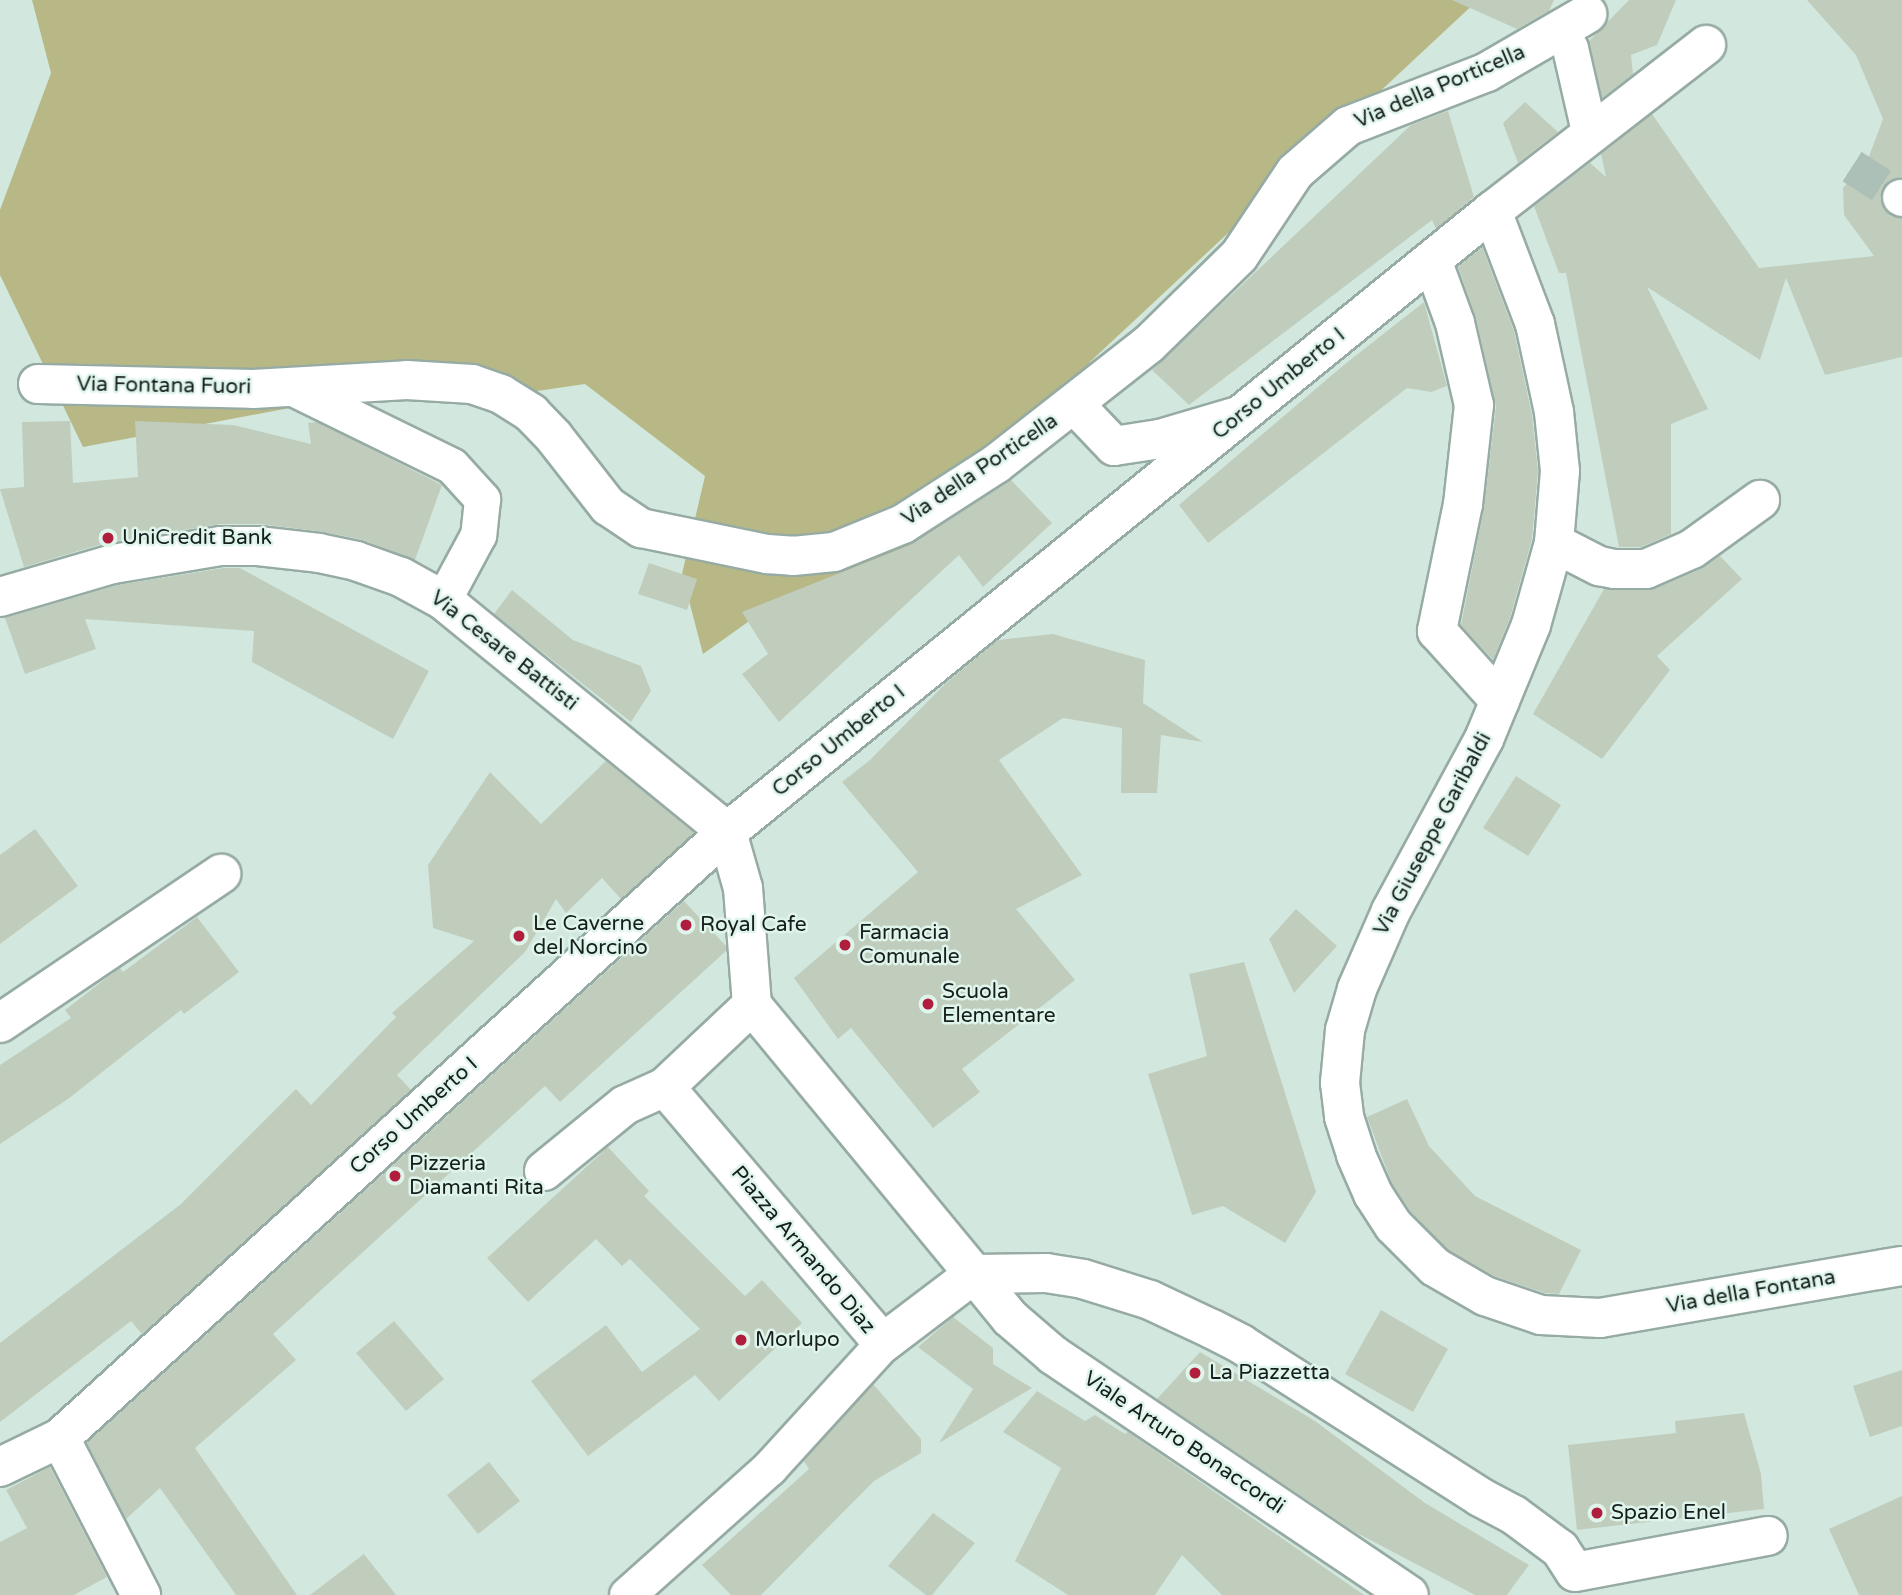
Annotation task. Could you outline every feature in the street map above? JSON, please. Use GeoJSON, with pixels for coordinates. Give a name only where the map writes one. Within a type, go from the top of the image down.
{"type":"FeatureCollection","features":[{"type":"Feature","properties":{"kind":"street"},"geometry":{"type":"LineString","coordinates":[[1575,22],[1570,48],[1590,135]]}},
{"type":"Feature","properties":{"kind":"street","name":"Via della Porticella"},"geometry":{"type":"LineString","coordinates":[[291,387],[439,379],[487,388],[513,400],[531,413],[554,437],[607,506],[627,522],[655,533],[767,554],[793,556],[834,552],[903,524],[996,464],[1149,344],[1216,282],[1247,244],[1285,185],[1326,142],[1348,126],[1487,72],[1575,22]]}},
{"type":"Feature","properties":{"kind":"street","name":"Corso Umberto I"},"geometry":{"type":"LineString","coordinates":[[0,1467],[60,1438],[727,832],[1492,211],[1706,45]]}},
{"type":"Feature","properties":{"kind":"street","name":"Via Giuseppe Garibaldi"},"geometry":{"type":"LineString","coordinates":[[1492,211],[1535,324],[1554,412],[1560,471],[1554,543],[1531,625],[1484,739],[1383,928],[1357,989],[1345,1030],[1341,1067],[1344,1117],[1356,1155],[1373,1194],[1394,1226],[1435,1267],[1468,1288],[1523,1311],[1560,1318],[1601,1318]]}},
{"type":"Feature","properties":{"kind":"street"},"geometry":{"type":"LineString","coordinates":[[1432,260],[1455,323],[1474,405],[1463,504],[1437,631],[1500,701]]}},
{"type":"Feature","properties":{"kind":"street","name":"Via Fontana Fuori"},"geometry":{"type":"LineString","coordinates":[[38,384],[189,388],[291,387]]}},
{"type":"Feature","properties":{"kind":"street"},"geometry":{"type":"LineString","coordinates":[[291,387],[452,466],[482,499],[478,535],[443,600]]}},
{"type":"Feature","properties":{"kind":"street"},"geometry":{"type":"LineString","coordinates":[[1074,404],[1114,446],[1160,439],[1241,415]]}},
{"type":"Feature","properties":{"kind":"street"},"geometry":{"type":"LineString","coordinates":[[1554,543],[1599,566],[1646,569],[1692,549],[1760,500]]}},
{"type":"Feature","properties":{"kind":"street","name":"Via Cesare Battisti"},"geometry":{"type":"LineString","coordinates":[[0,597],[73,574],[159,555],[221,546],[258,545],[356,561],[401,577],[443,600],[727,832]]}},
{"type":"Feature","properties":{"kind":"street"},"geometry":{"type":"LineString","coordinates":[[727,832],[743,888],[752,1005],[974,1274],[1046,1273],[1083,1279],[1150,1300],[1241,1344],[1480,1497],[1514,1515],[1560,1549],[1569,1584],[1768,1536]]}},
{"type":"Feature","properties":{"kind":"street"},"geometry":{"type":"LineString","coordinates":[[0,1023],[222,874]]}},
{"type":"Feature","properties":{"kind":"street"},"geometry":{"type":"LineString","coordinates":[[544,1171],[625,1105],[665,1087],[752,1005]]}},
{"type":"Feature","properties":{"kind":"street","name":"Piazza Armando Diaz"},"geometry":{"type":"LineString","coordinates":[[665,1087],[883,1343],[974,1274]]}},
{"type":"Feature","properties":{"kind":"street","name":"Via della Fontana"},"geometry":{"type":"LineString","coordinates":[[1601,1318],[1902,1266]]}},
{"type":"Feature","properties":{"kind":"street","name":"Viale Arturo Bonaccordi"},"geometry":{"type":"LineString","coordinates":[[974,1274],[1010,1318],[1053,1355],[1409,1595]]}},
{"type":"Feature","properties":{"kind":"street"},"geometry":{"type":"LineString","coordinates":[[626,1595],[769,1468],[883,1343]]}},
{"type":"Feature","properties":{"kind":"street"},"geometry":{"type":"LineString","coordinates":[[60,1438],[141,1595]]}},
{"type":"Feature","properties":{"kind":"green space"},"geometry":{"type":"Polygon","coordinates":[[[32,0],[1478,0],[1092,360],[868,608],[769,607],[703,654],[682,574],[705,476],[585,384],[490,398],[385,390],[83,447],[0,275],[0,210],[51,73],[32,0]]]}},
{"type":"Feature","properties":{"kind":"building"},"geometry":{"type":"Polygon","coordinates":[[[1452,0],[1554,0],[1549,11],[1517,29],[1452,0]]]}},
{"type":"Feature","properties":{"kind":"building"},"geometry":{"type":"Polygon","coordinates":[[[1629,0],[1676,0],[1657,45],[1631,55],[1633,74],[1602,98],[1589,41],[1629,0]]]}},
{"type":"Feature","properties":{"kind":"building"},"geometry":{"type":"Polygon","coordinates":[[[1807,0],[1902,0],[1902,177],[1888,181],[1880,198],[1884,209],[1902,218],[1902,357],[1825,375],[1786,278],[1760,360],[1647,287],[1708,409],[1671,424],[1671,534],[1641,547],[1619,547],[1566,273],[1559,273],[1534,206],[1590,163],[1606,177],[1601,154],[1652,114],[1759,268],[1874,256],[1844,215],[1843,188],[1868,159],[1883,119],[1856,55],[1807,0]]]}},
{"type":"Feature","properties":{"kind":"building"},"geometry":{"type":"Polygon","coordinates":[[[1525,102],[1558,132],[1518,163],[1503,123],[1525,102]]]}},
{"type":"Feature","properties":{"kind":"building"},"geometry":{"type":"Polygon","coordinates":[[[1448,111],[1474,197],[1436,229],[1432,220],[1189,405],[1152,370],[1411,125],[1448,111]]]}},
{"type":"Feature","properties":{"kind":"building"},"geometry":{"type":"Polygon","coordinates":[[[1482,247],[1514,331],[1532,415],[1538,471],[1532,539],[1510,618],[1493,660],[1461,625],[1484,508],[1496,407],[1476,318],[1458,267],[1482,247]]]}},
{"type":"Feature","properties":{"kind":"building"},"geometry":{"type":"Polygon","coordinates":[[[1424,302],[1447,386],[1431,392],[1407,388],[1208,543],[1179,505],[1345,364],[1424,302]]]}},
{"type":"Feature","properties":{"kind":"building"},"geometry":{"type":"Polygon","coordinates":[[[70,421],[73,483],[138,477],[135,421],[233,425],[311,444],[308,423],[318,422],[442,485],[415,560],[363,540],[324,532],[260,524],[221,524],[109,542],[24,567],[0,489],[24,487],[22,422],[70,421]]]}},
{"type":"Feature","properties":{"kind":"building"},"geometry":{"type":"Polygon","coordinates":[[[1011,480],[1052,523],[983,587],[959,555],[779,722],[742,674],[768,654],[742,612],[910,545],[1011,480]]]}},
{"type":"Feature","properties":{"kind":"building"},"geometry":{"type":"Polygon","coordinates":[[[1720,556],[1742,579],[1657,656],[1670,670],[1602,759],[1533,714],[1604,589],[1654,589],[1701,569],[1720,556]]]}},
{"type":"Feature","properties":{"kind":"building"},"geometry":{"type":"Polygon","coordinates":[[[649,563],[697,579],[687,610],[638,594],[649,563]]]}},
{"type":"Feature","properties":{"kind":"building"},"geometry":{"type":"Polygon","coordinates":[[[223,568],[240,568],[429,671],[393,739],[252,662],[254,631],[85,619],[96,649],[25,674],[5,618],[118,585],[223,568]]]}},
{"type":"Feature","properties":{"kind":"building"},"geometry":{"type":"Polygon","coordinates":[[[512,590],[573,640],[641,666],[651,691],[631,722],[494,614],[512,590]]]}},
{"type":"Feature","properties":{"kind":"building"},"geometry":{"type":"Polygon","coordinates":[[[1053,634],[1145,660],[1143,703],[1203,742],[1161,735],[1157,793],[1121,793],[1122,728],[1063,718],[999,760],[1082,875],[1016,909],[1075,980],[962,1069],[980,1092],[933,1128],[851,1028],[838,1039],[794,978],[918,872],[842,782],[870,760],[947,682],[998,640],[1053,634]]]}},
{"type":"Feature","properties":{"kind":"building"},"geometry":{"type":"Polygon","coordinates":[[[606,761],[694,833],[621,899],[602,878],[566,913],[556,899],[525,952],[397,1075],[411,1090],[142,1334],[131,1321],[0,1422],[0,1343],[181,1204],[296,1089],[311,1105],[396,1017],[392,1013],[474,941],[433,928],[428,865],[490,772],[541,824],[606,761]]]}},
{"type":"Feature","properties":{"kind":"building"},"geometry":{"type":"Polygon","coordinates":[[[1516,776],[1561,805],[1528,856],[1483,828],[1516,776]]]}},
{"type":"Feature","properties":{"kind":"building"},"geometry":{"type":"Polygon","coordinates":[[[35,829],[78,886],[0,944],[0,855],[35,829]]]}},
{"type":"Feature","properties":{"kind":"building"},"geometry":{"type":"Polygon","coordinates":[[[684,901],[726,946],[726,951],[560,1102],[545,1086],[273,1334],[296,1360],[195,1448],[297,1595],[236,1595],[160,1488],[126,1519],[87,1443],[684,901]]]}},
{"type":"Feature","properties":{"kind":"building"},"geometry":{"type":"Polygon","coordinates":[[[1296,909],[1337,946],[1294,993],[1269,939],[1296,909]]]}},
{"type":"Feature","properties":{"kind":"building"},"geometry":{"type":"Polygon","coordinates":[[[197,917],[239,972],[184,1014],[181,1010],[68,1099],[0,1144],[0,1065],[71,1018],[65,1010],[109,976],[120,968],[123,972],[197,917]]]}},
{"type":"Feature","properties":{"kind":"building"},"geometry":{"type":"Polygon","coordinates":[[[1244,962],[1316,1192],[1285,1243],[1223,1206],[1192,1215],[1148,1074],[1207,1056],[1189,974],[1244,962]]]}},
{"type":"Feature","properties":{"kind":"building"},"geometry":{"type":"Polygon","coordinates":[[[1407,1099],[1429,1146],[1475,1196],[1581,1250],[1559,1294],[1545,1293],[1494,1276],[1448,1250],[1411,1212],[1392,1184],[1367,1117],[1407,1099]]]}},
{"type":"Feature","properties":{"kind":"building"},"geometry":{"type":"Polygon","coordinates":[[[608,1147],[649,1191],[644,1196],[745,1296],[762,1280],[802,1323],[719,1401],[695,1375],[588,1456],[531,1381],[606,1325],[642,1372],[700,1329],[630,1259],[622,1266],[596,1239],[528,1302],[487,1258],[608,1147]]]}},
{"type":"Feature","properties":{"kind":"building"},"geometry":{"type":"Polygon","coordinates":[[[1381,1310],[1448,1349],[1413,1412],[1345,1374],[1381,1310]]]}},
{"type":"Feature","properties":{"kind":"building"},"geometry":{"type":"Polygon","coordinates":[[[953,1317],[993,1348],[993,1364],[1032,1388],[939,1443],[973,1389],[918,1347],[953,1317]]]}},
{"type":"Feature","properties":{"kind":"building"},"geometry":{"type":"Polygon","coordinates":[[[394,1321],[444,1379],[406,1411],[356,1353],[394,1321]]]}},
{"type":"Feature","properties":{"kind":"building"},"geometry":{"type":"Polygon","coordinates":[[[1200,1352],[1315,1421],[1425,1503],[1529,1565],[1507,1595],[1475,1595],[1355,1532],[1157,1399],[1200,1352]]]}},
{"type":"Feature","properties":{"kind":"building"},"geometry":{"type":"Polygon","coordinates":[[[1902,1370],[1902,1426],[1870,1437],[1853,1386],[1902,1370]]]}},
{"type":"Feature","properties":{"kind":"building"},"geometry":{"type":"Polygon","coordinates":[[[873,1384],[921,1439],[921,1453],[874,1481],[761,1595],[731,1595],[702,1565],[809,1469],[803,1460],[873,1384]]]}},
{"type":"Feature","properties":{"kind":"building"},"geometry":{"type":"Polygon","coordinates":[[[1037,1391],[1085,1421],[1095,1415],[1125,1434],[1128,1432],[1364,1595],[1222,1595],[1182,1555],[1155,1595],[1068,1595],[1015,1561],[1061,1468],[1003,1432],[1037,1391]]]}},
{"type":"Feature","properties":{"kind":"building"},"geometry":{"type":"Polygon","coordinates":[[[1744,1413],[1761,1474],[1764,1509],[1577,1530],[1568,1445],[1676,1433],[1675,1421],[1744,1413]]]}},
{"type":"Feature","properties":{"kind":"building"},"geometry":{"type":"Polygon","coordinates":[[[489,1462],[520,1501],[478,1534],[447,1495],[489,1462]]]}},
{"type":"Feature","properties":{"kind":"building"},"geometry":{"type":"Polygon","coordinates":[[[50,1467],[107,1577],[74,1595],[0,1595],[0,1542],[27,1528],[6,1490],[50,1467]]]}},
{"type":"Feature","properties":{"kind":"building"},"geometry":{"type":"Polygon","coordinates":[[[1902,1496],[1902,1595],[1859,1595],[1829,1529],[1902,1496]]]}},
{"type":"Feature","properties":{"kind":"building"},"geometry":{"type":"Polygon","coordinates":[[[933,1513],[975,1543],[932,1595],[926,1595],[888,1566],[933,1513]]]}},
{"type":"Feature","properties":{"kind":"building"},"geometry":{"type":"Polygon","coordinates":[[[364,1554],[396,1595],[310,1595],[364,1554]]]}},
{"type":"Feature","properties":{"kind":"tunnel"},"geometry":{"type":"LineString","coordinates":[[1852,166],[1900,197]]}},
{"type":"Feature","properties":{"kind":"place","name":"UniCredit Bank"},"geometry":{"type":"Point","coordinates":[108,538]}},
{"type":"Feature","properties":{"kind":"place","name":"Royal Cafe"},"geometry":{"type":"Point","coordinates":[686,925]}},
{"type":"Feature","properties":{"kind":"place","name":"Le Caverne del Norcino"},"geometry":{"type":"Point","coordinates":[519,936]}},
{"type":"Feature","properties":{"kind":"place","name":"Farmacia Comunale"},"geometry":{"type":"Point","coordinates":[845,945]}},
{"type":"Feature","properties":{"kind":"place","name":"Scuola Elementare"},"geometry":{"type":"Point","coordinates":[928,1004]}},
{"type":"Feature","properties":{"kind":"place","name":"Pizzeria Diamanti Rita"},"geometry":{"type":"Point","coordinates":[395,1176]}},
{"type":"Feature","properties":{"kind":"place","name":"Morlupo"},"geometry":{"type":"Point","coordinates":[741,1340]}},
{"type":"Feature","properties":{"kind":"place","name":"La Piazzetta"},"geometry":{"type":"Point","coordinates":[1195,1373]}},
{"type":"Feature","properties":{"kind":"place","name":"Spazio Enel"},"geometry":{"type":"Point","coordinates":[1597,1513]}}]}
